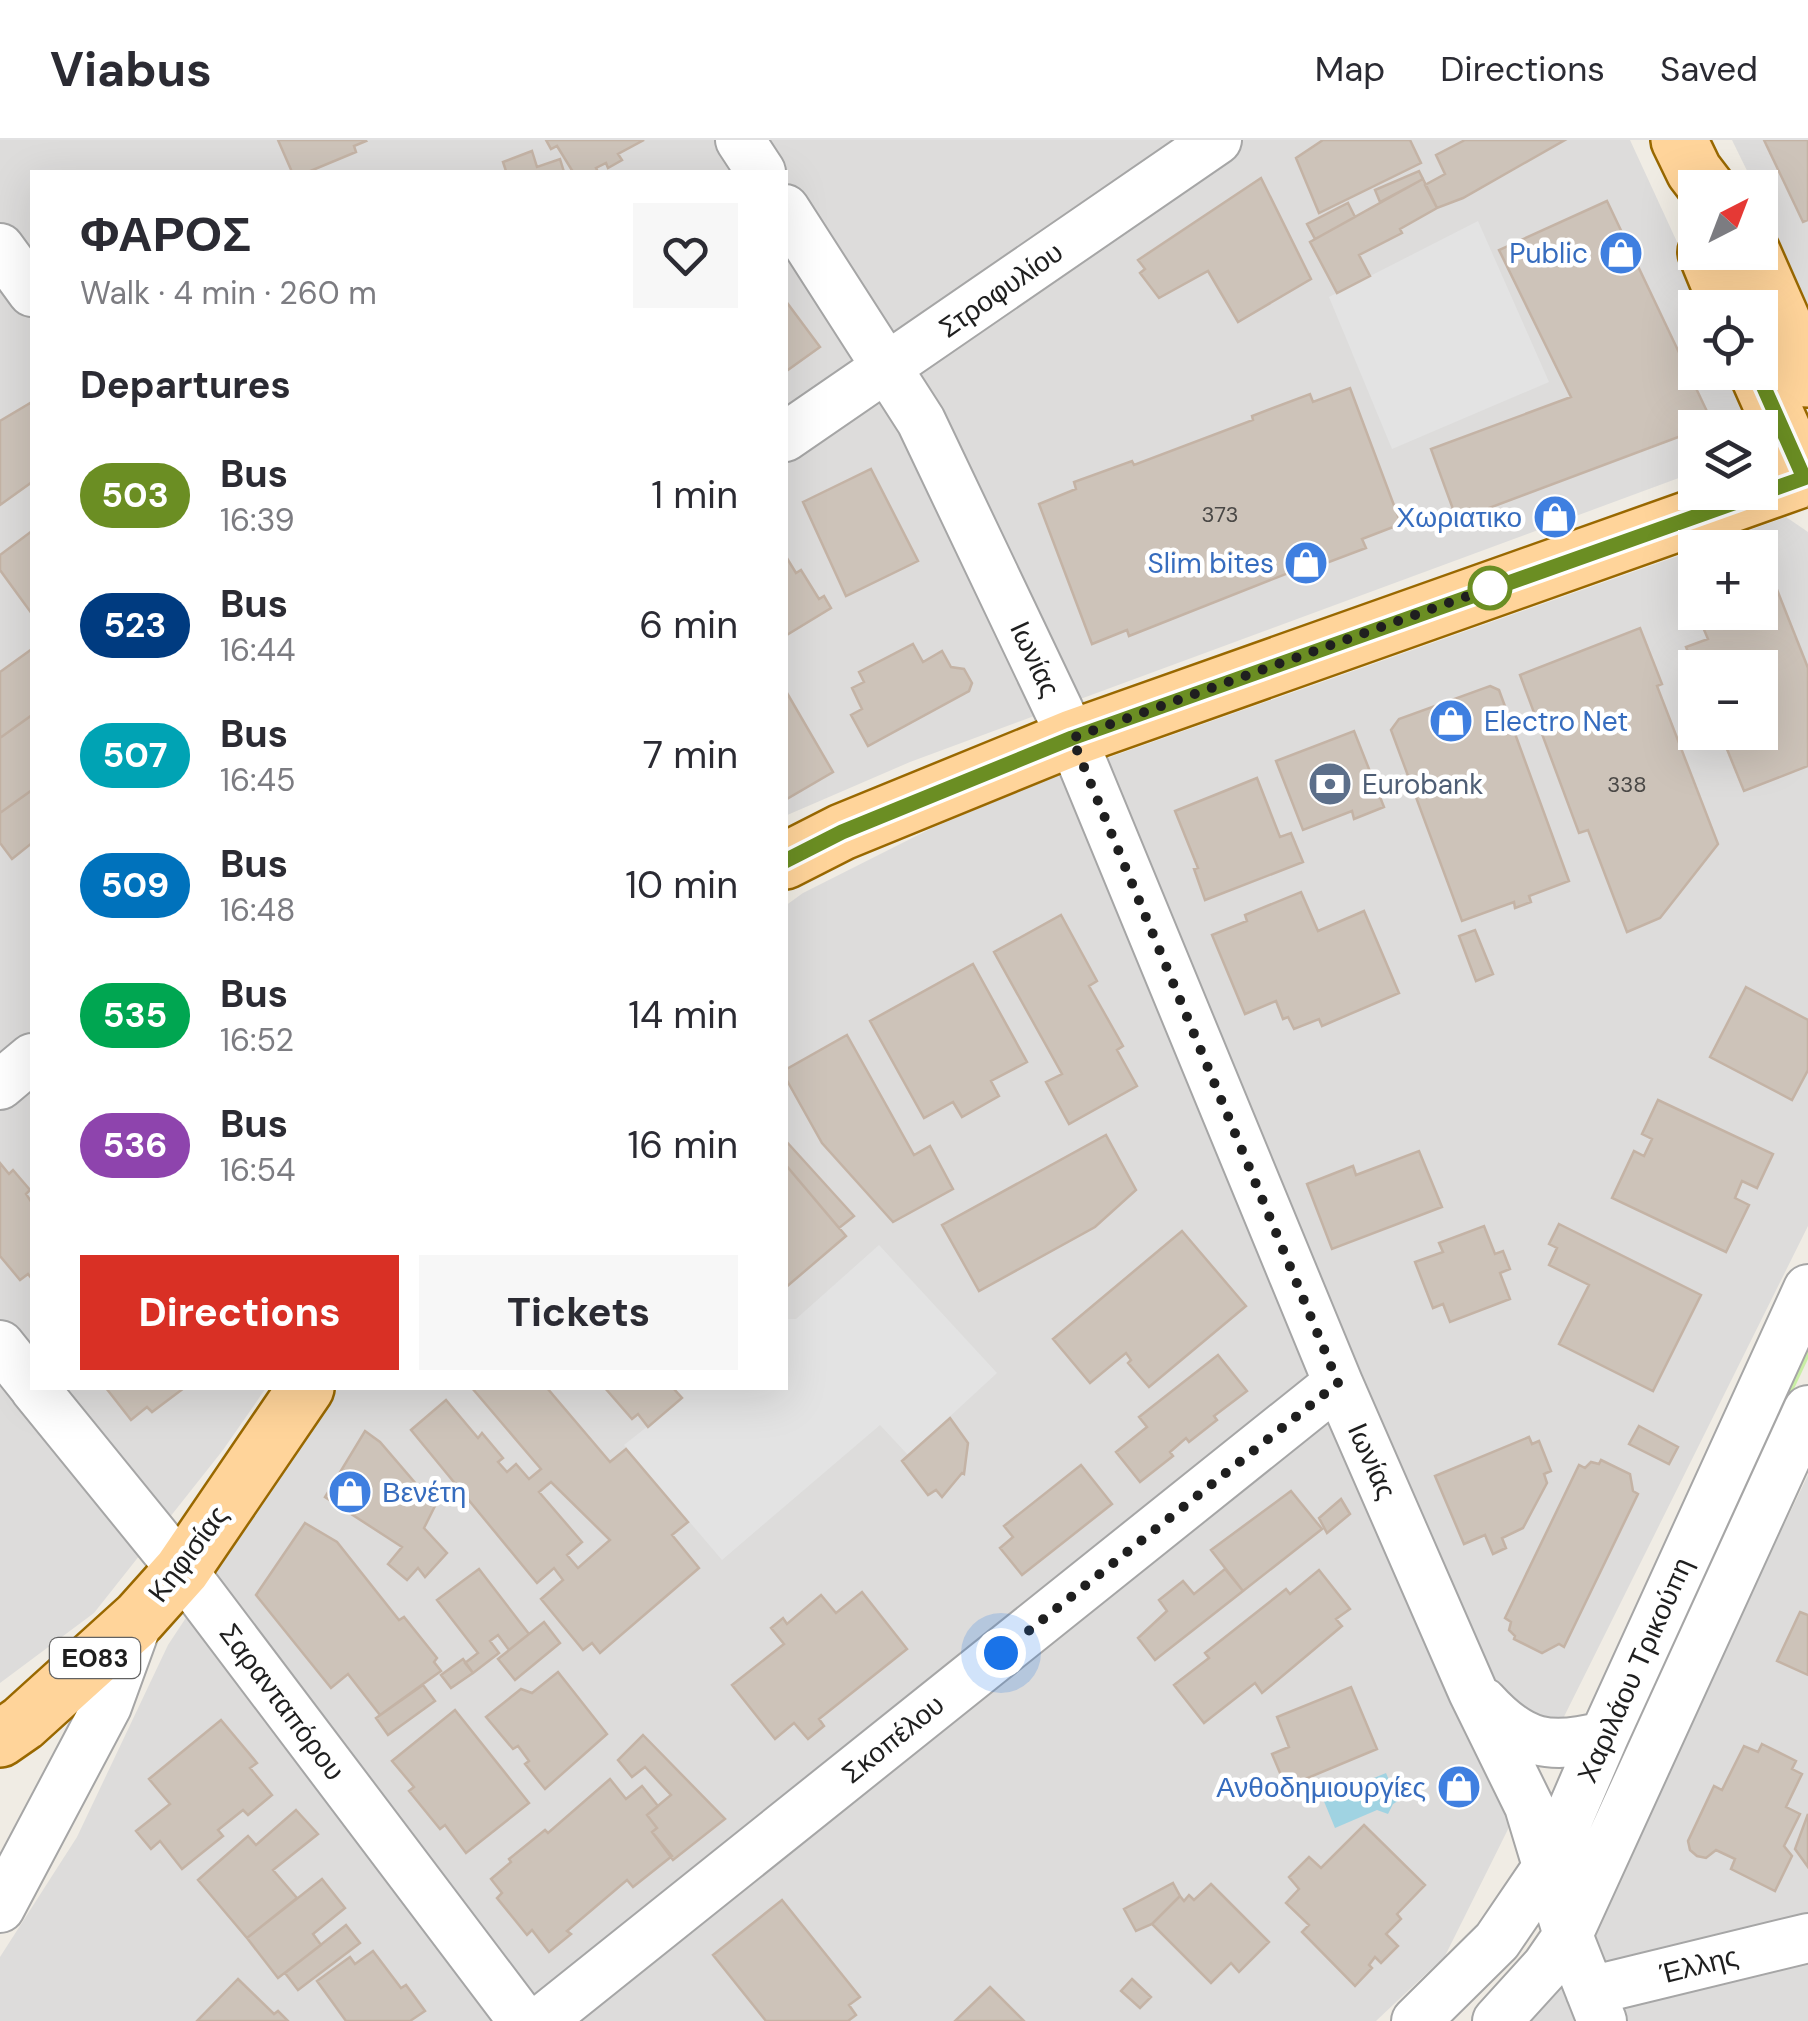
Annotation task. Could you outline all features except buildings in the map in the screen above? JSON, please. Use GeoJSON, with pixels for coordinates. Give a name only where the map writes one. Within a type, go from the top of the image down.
{"type":"FeatureCollection","features":[{"type":"Feature","properties":{"kind":"main road"},"geometry":{"type":"LineString","coordinates":[[1760,270],[1808,378]]}},
{"type":"Feature","properties":{"kind":"main road"},"geometry":{"type":"LineString","coordinates":[[788,860],[842,832],[1072,738],[1807,480],[1765,390]]}},
{"type":"Feature","properties":{"kind":"main road","name":"Κηφισίας"},"geometry":{"type":"LineString","coordinates":[[0,1739],[139,1618],[182,1570],[305,1390]]}},
{"type":"Feature","properties":{"kind":"street"},"geometry":{"type":"LineString","coordinates":[[740,140],[760,170]]}},
{"type":"Feature","properties":{"kind":"street","name":"Στροφυλίου"},"geometry":{"type":"LineString","coordinates":[[788,436],[1216,140]]}},
{"type":"Feature","properties":{"kind":"street","name":"Ιωνίας"},"geometry":{"type":"LineString","coordinates":[[788,214],[922,421],[1072,738],[1338,1383],[1474,1692],[1529,1806],[1568,1934],[1596,2006]]}},
{"type":"Feature","properties":{"kind":"street"},"geometry":{"type":"LineString","coordinates":[[0,248],[30,289]]}},
{"type":"Feature","properties":{"kind":"street"},"geometry":{"type":"LineString","coordinates":[[0,1085],[30,1060]]}},
{"type":"Feature","properties":{"kind":"street","name":"Χαριλάου Τρικούπη"},"geometry":{"type":"LineString","coordinates":[[1416,2021],[1497,1942],[1548,1866],[1808,1289]]}},
{"type":"Feature","properties":{"kind":"street","name":"Σαρανταπόρου"},"geometry":{"type":"LineString","coordinates":[[0,1345],[30,1381]]}},
{"type":"Feature","properties":{"kind":"street","name":"Σκοπέλου"},"geometry":{"type":"LineString","coordinates":[[540,2021],[1338,1383]]}},
{"type":"Feature","properties":{"kind":"street","name":"Σαρανταπόρου"},"geometry":{"type":"LineString","coordinates":[[37,1390],[182,1570],[522,2021]]}},
{"type":"Feature","properties":{"kind":"street","name":"Χαριλάου Τρικούπη"},"geometry":{"type":"LineString","coordinates":[[1497,2021],[1546,1967],[1568,1934],[1808,1410]]}},
{"type":"Feature","properties":{"kind":"street"},"geometry":{"type":"LineString","coordinates":[[0,1908],[108,1706],[139,1618]]}},
{"type":"Feature","properties":{"kind":"street"},"geometry":{"type":"LineString","coordinates":[[1474,1692],[1499,1720],[1534,1740],[1567,1746],[1604,1736]]}},
{"type":"Feature","properties":{"kind":"street","name":"Έλλης"},"geometry":{"type":"LineString","coordinates":[[1596,2006],[1808,1938]]}},
{"type":"Feature","properties":{"kind":"shaded area"},"geometry":{"type":"Polygon","coordinates":[[[0,140],[1630,140],[1678,244],[1678,270],[1690,270],[1699,290],[1678,290],[1678,390],[1744,390],[1751,410],[1678,410],[1678,478],[910,762],[788,815],[788,170],[30,170],[30,1390],[265,1390],[223,1450],[94,1613],[0,1683],[0,140]]]}},
{"type":"Feature","properties":{"kind":"shaded area"},"geometry":{"type":"Polygon","coordinates":[[[1732,140],[1808,140],[1808,305],[1778,238],[1778,170],[1747,170],[1732,140]]]}},
{"type":"Feature","properties":{"kind":"shaded area"},"geometry":{"type":"Polygon","coordinates":[[[1478,221],[1549,382],[1392,449],[1329,297],[1478,221]]]}},
{"type":"Feature","properties":{"kind":"shaded area"},"geometry":{"type":"Polygon","coordinates":[[[1786,517],[1808,532],[1808,1226],[1445,1956],[1376,2021],[0,2021],[0,1957],[77,1837],[168,1645],[337,1390],[788,1390],[788,904],[932,828],[1048,779],[1678,556],[1678,630],[1778,630],[1778,530],[1750,530],[1786,517]]]}},
{"type":"Feature","properties":{"kind":"shaded area"},"geometry":{"type":"Polygon","coordinates":[[[879,1245],[997,1373],[908,1455],[880,1425],[722,1560],[624,1445],[682,1399],[675,1390],[788,1390],[788,1319],[796,1319],[879,1245]]]}},
{"type":"Feature","properties":{"kind":"shaded area"},"geometry":{"type":"Polygon","coordinates":[[[1808,1475],[1808,2021],[1524,2021],[1592,1926],[1808,1475]]]}},
{"type":"Feature","properties":{"kind":"green space"},"geometry":{"type":"Polygon","coordinates":[[[1808,1336],[1808,1359],[1588,1826],[1808,1336]]]}},
{"type":"Feature","properties":{"kind":"water"},"geometry":{"type":"Polygon","coordinates":[[[1386,1773],[1398,1801],[1388,1814],[1377,1810],[1335,1828],[1323,1799],[1386,1773]]]}},
{"type":"Feature","properties":{"kind":"bus line","name":"503"},"geometry":{"type":"LineString","coordinates":[[788,859],[842,832],[1072,738],[1804,478],[1764,390]]}},
{"type":"Feature","properties":{"kind":"place","name":"Public"},"geometry":{"type":"Point","coordinates":[1621,253]}},
{"type":"Feature","properties":{"kind":"place","name":"Χωριατικο"},"geometry":{"type":"Point","coordinates":[1555,517]}},
{"type":"Feature","properties":{"kind":"place","name":"Slim bites"},"geometry":{"type":"Point","coordinates":[1306,563]}},
{"type":"Feature","properties":{"kind":"place","name":"Electro Net"},"geometry":{"type":"Point","coordinates":[1451,721]}},
{"type":"Feature","properties":{"kind":"place","name":"Eurobank"},"geometry":{"type":"Point","coordinates":[1330,784]}},
{"type":"Feature","properties":{"kind":"place","name":"Βενέτη"},"geometry":{"type":"Point","coordinates":[350,1492]}},
{"type":"Feature","properties":{"kind":"place","name":"Ανθοδημιουργίες"},"geometry":{"type":"Point","coordinates":[1459,1787]}},
{"type":"Feature","properties":{"kind":"route"},"geometry":{"type":"LineString","coordinates":[[1001,1653],[1338,1383],[1072,738],[1504,583],[1490,588]]}}]}
